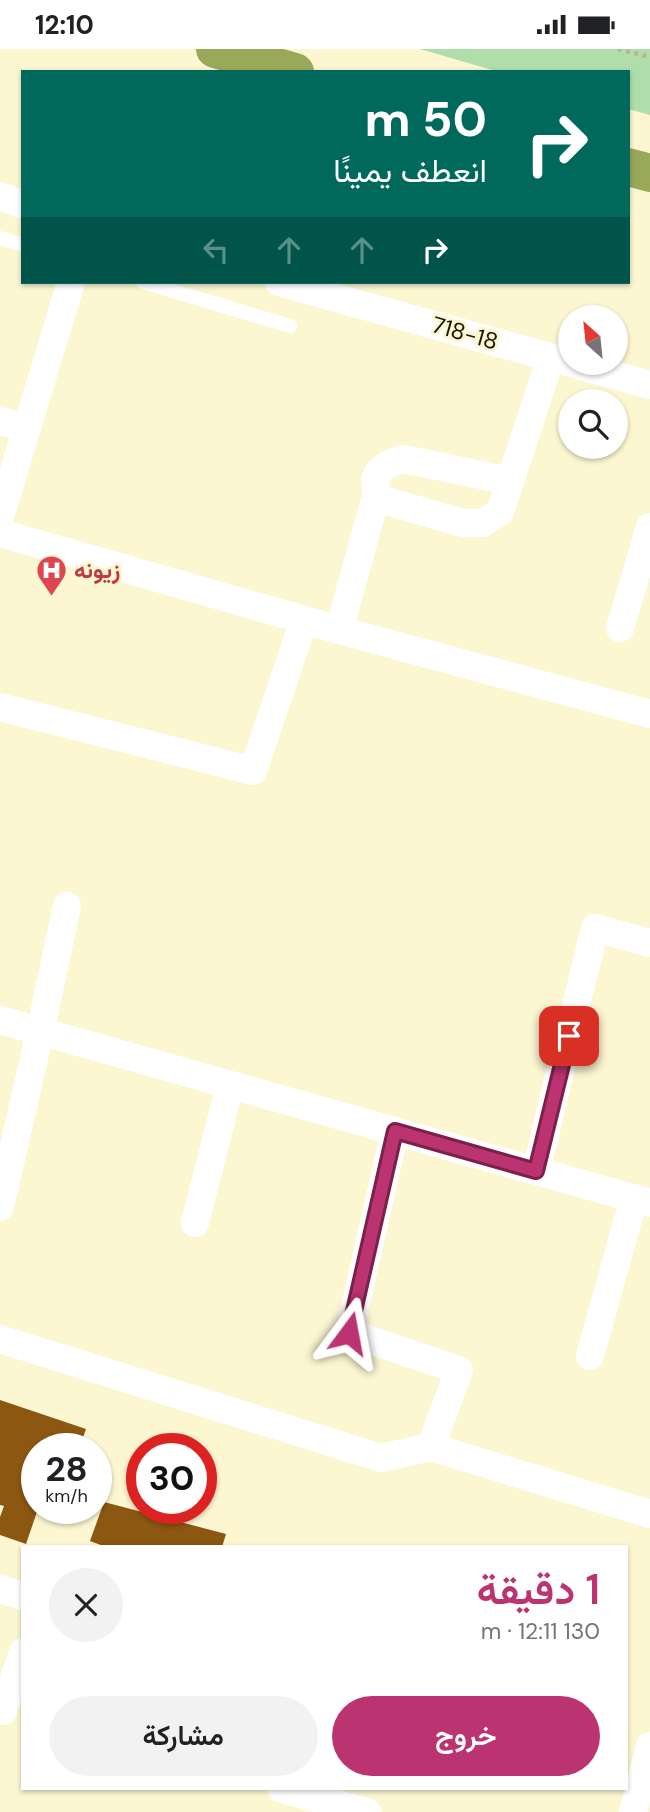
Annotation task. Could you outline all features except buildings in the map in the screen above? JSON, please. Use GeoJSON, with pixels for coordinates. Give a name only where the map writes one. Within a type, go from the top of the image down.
{"type":"FeatureCollection","features":[{"type":"Feature","properties":{"kind":"highway"},"geometry":{"type":"LineString","coordinates":[[215,49],[288,70]]}},
{"type":"Feature","properties":{"kind":"highway"},"geometry":{"type":"LineString","coordinates":[[630,168],[650,173]]}},
{"type":"Feature","properties":{"kind":"street"},"geometry":{"type":"LineString","coordinates":[[0,197],[21,204]]}},
{"type":"Feature","properties":{"kind":"street"},"geometry":{"type":"LineString","coordinates":[[0,517],[13,424],[70,284]]}},
{"type":"Feature","properties":{"kind":"street","name":"718-18"},"geometry":{"type":"LineString","coordinates":[[286,284],[650,385]]}},
{"type":"Feature","properties":{"kind":"street"},"geometry":{"type":"LineString","coordinates":[[510,481],[404,459],[391,462],[380,470],[374,482],[377,493],[383,500],[463,523],[483,523],[500,512],[551,358]]}},
{"type":"Feature","properties":{"kind":"street"},"geometry":{"type":"LineString","coordinates":[[339,630],[377,493]]}},
{"type":"Feature","properties":{"kind":"street"},"geometry":{"type":"LineString","coordinates":[[620,628],[650,527]]}},
{"type":"Feature","properties":{"kind":"street"},"geometry":{"type":"LineString","coordinates":[[0,533],[339,630],[650,714]]}},
{"type":"Feature","properties":{"kind":"street"},"geometry":{"type":"LineString","coordinates":[[0,707],[253,771],[304,620]]}},
{"type":"Feature","properties":{"kind":"street"},"geometry":{"type":"LineString","coordinates":[[0,1206],[67,907]]}},
{"type":"Feature","properties":{"kind":"street"},"geometry":{"type":"LineString","coordinates":[[536,1171],[595,928],[650,943]]}},
{"type":"Feature","properties":{"kind":"street"},"geometry":{"type":"LineString","coordinates":[[0,1020],[642,1201],[590,1356]]}},
{"type":"Feature","properties":{"kind":"street"},"geometry":{"type":"LineString","coordinates":[[195,1223],[230,1085]]}},
{"type":"Feature","properties":{"kind":"street"},"geometry":{"type":"LineString","coordinates":[[395,1131],[349,1333],[459,1370],[431,1447]]}},
{"type":"Feature","properties":{"kind":"street"},"geometry":{"type":"LineString","coordinates":[[0,1339],[381,1458],[431,1447],[650,1514]]}},
{"type":"Feature","properties":{"kind":"street"},"geometry":{"type":"LineString","coordinates":[[0,1589],[21,1595]]}},
{"type":"Feature","properties":{"kind":"street"},"geometry":{"type":"LineString","coordinates":[[9,1713],[21,1661]]}},
{"type":"Feature","properties":{"kind":"street"},"geometry":{"type":"LineString","coordinates":[[633,1812],[650,1746]]}},
{"type":"Feature","properties":{"kind":"street"},"geometry":{"type":"LineString","coordinates":[[290,1798],[367,1812]]}},
{"type":"Feature","properties":{"kind":"lane"},"geometry":{"type":"LineString","coordinates":[[0,238],[21,244]]}},
{"type":"Feature","properties":{"kind":"lane"},"geometry":{"type":"LineString","coordinates":[[150,284],[290,326]]}},
{"type":"Feature","properties":{"kind":"path"},"geometry":{"type":"LineString","coordinates":[[618,49],[650,57]]}},
{"type":"Feature","properties":{"kind":"green space"},"geometry":{"type":"Polygon","coordinates":[[[420,49],[650,49],[650,115],[630,110],[630,70],[492,70],[420,49]]]}},
{"type":"Feature","properties":{"kind":"place","name":"زيونه"},"geometry":{"type":"Point","coordinates":[51,597]}},
{"type":"Feature","properties":{"kind":"route"},"geometry":{"type":"LineString","coordinates":[[349,1333],[395,1131],[536,1171],[569,1036]]}}]}
